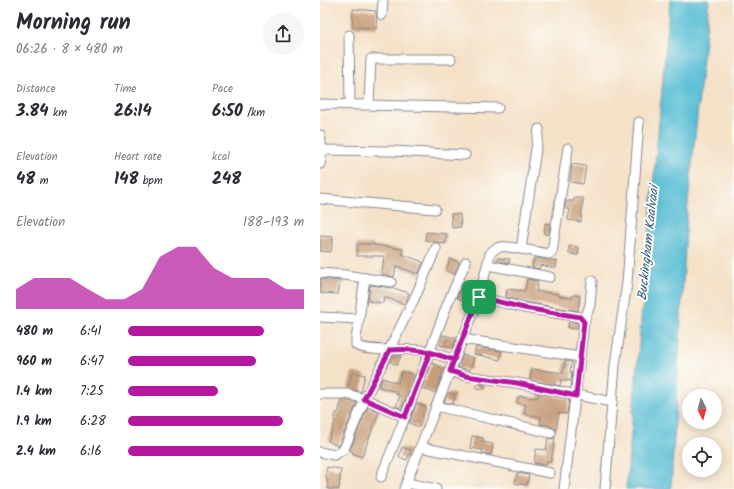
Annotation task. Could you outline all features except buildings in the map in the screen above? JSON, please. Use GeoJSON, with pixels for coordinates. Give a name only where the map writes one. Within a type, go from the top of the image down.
{"type":"FeatureCollection","features":[{"type":"Feature","properties":{"kind":"street"},"geometry":{"type":"LineString","coordinates":[[382,0],[382,15]]}},
{"type":"Feature","properties":{"kind":"street"},"geometry":{"type":"LineString","coordinates":[[349,35],[350,104]]}},
{"type":"Feature","properties":{"kind":"street"},"geometry":{"type":"LineString","coordinates":[[369,104],[370,61],[372,59],[451,59]]}},
{"type":"Feature","properties":{"kind":"street"},"geometry":{"type":"LineString","coordinates":[[320,104],[498,108]]}},
{"type":"Feature","properties":{"kind":"street"},"geometry":{"type":"LineString","coordinates":[[605,489],[612,402],[627,283],[639,122]]}},
{"type":"Feature","properties":{"kind":"street"},"geometry":{"type":"LineString","coordinates":[[521,249],[538,129]]}},
{"type":"Feature","properties":{"kind":"street"},"geometry":{"type":"LineString","coordinates":[[320,135],[322,150],[320,164]]}},
{"type":"Feature","properties":{"kind":"street"},"geometry":{"type":"LineString","coordinates":[[436,489],[405,486],[479,297],[490,254],[496,248],[504,247],[549,254],[552,252],[568,148]]}},
{"type":"Feature","properties":{"kind":"street"},"geometry":{"type":"LineString","coordinates":[[322,150],[465,155]]}},
{"type":"Feature","properties":{"kind":"street"},"geometry":{"type":"LineString","coordinates":[[320,199],[435,209]]}},
{"type":"Feature","properties":{"kind":"street"},"geometry":{"type":"LineString","coordinates":[[320,452],[334,455],[344,449],[364,399],[390,350],[436,248]]}},
{"type":"Feature","properties":{"kind":"street"},"geometry":{"type":"LineString","coordinates":[[381,477],[449,300],[466,262]]}},
{"type":"Feature","properties":{"kind":"street"},"geometry":{"type":"LineString","coordinates":[[488,265],[550,277]]}},
{"type":"Feature","properties":{"kind":"street"},"geometry":{"type":"LineString","coordinates":[[320,273],[391,282]]}},
{"type":"Feature","properties":{"kind":"street"},"geometry":{"type":"LineString","coordinates":[[364,278],[356,345],[364,348],[430,352],[454,360]]}},
{"type":"Feature","properties":{"kind":"street"},"geometry":{"type":"LineString","coordinates":[[564,489],[584,322],[590,305],[592,281]]}},
{"type":"Feature","properties":{"kind":"street"},"geometry":{"type":"LineString","coordinates":[[479,297],[528,309],[580,317],[584,322]]}},
{"type":"Feature","properties":{"kind":"street"},"geometry":{"type":"LineString","coordinates":[[320,317],[359,319]]}},
{"type":"Feature","properties":{"kind":"street"},"geometry":{"type":"LineString","coordinates":[[462,339],[580,358]]}},
{"type":"Feature","properties":{"kind":"street"},"geometry":{"type":"LineString","coordinates":[[450,371],[466,376],[517,383],[612,402]]}},
{"type":"Feature","properties":{"kind":"street"},"geometry":{"type":"LineString","coordinates":[[320,394],[347,394],[364,399],[405,417]]}},
{"type":"Feature","properties":{"kind":"street"},"geometry":{"type":"LineString","coordinates":[[436,406],[551,433]]}},
{"type":"Feature","properties":{"kind":"street"},"geometry":{"type":"LineString","coordinates":[[420,447],[550,473]]}},
{"type":"Feature","properties":{"kind":"water"},"geometry":{"type":"Polygon","coordinates":[[[670,0],[709,0],[687,213],[671,489],[626,489],[670,0]]]}},
{"type":"Feature","properties":{"kind":"route"},"geometry":{"type":"LineString","coordinates":[[479,297],[454,360],[430,352],[405,417],[364,399],[386,355],[390,350],[400,349],[430,352],[454,360],[450,371],[466,376],[517,383],[576,396],[583,320],[580,317],[524,308],[479,297]]}},
{"type":"Feature","properties":{"kind":"water label","name":"Buckingham Kaalvaai"},"geometry":{"type":"Point","coordinates":[647,243]}}]}
